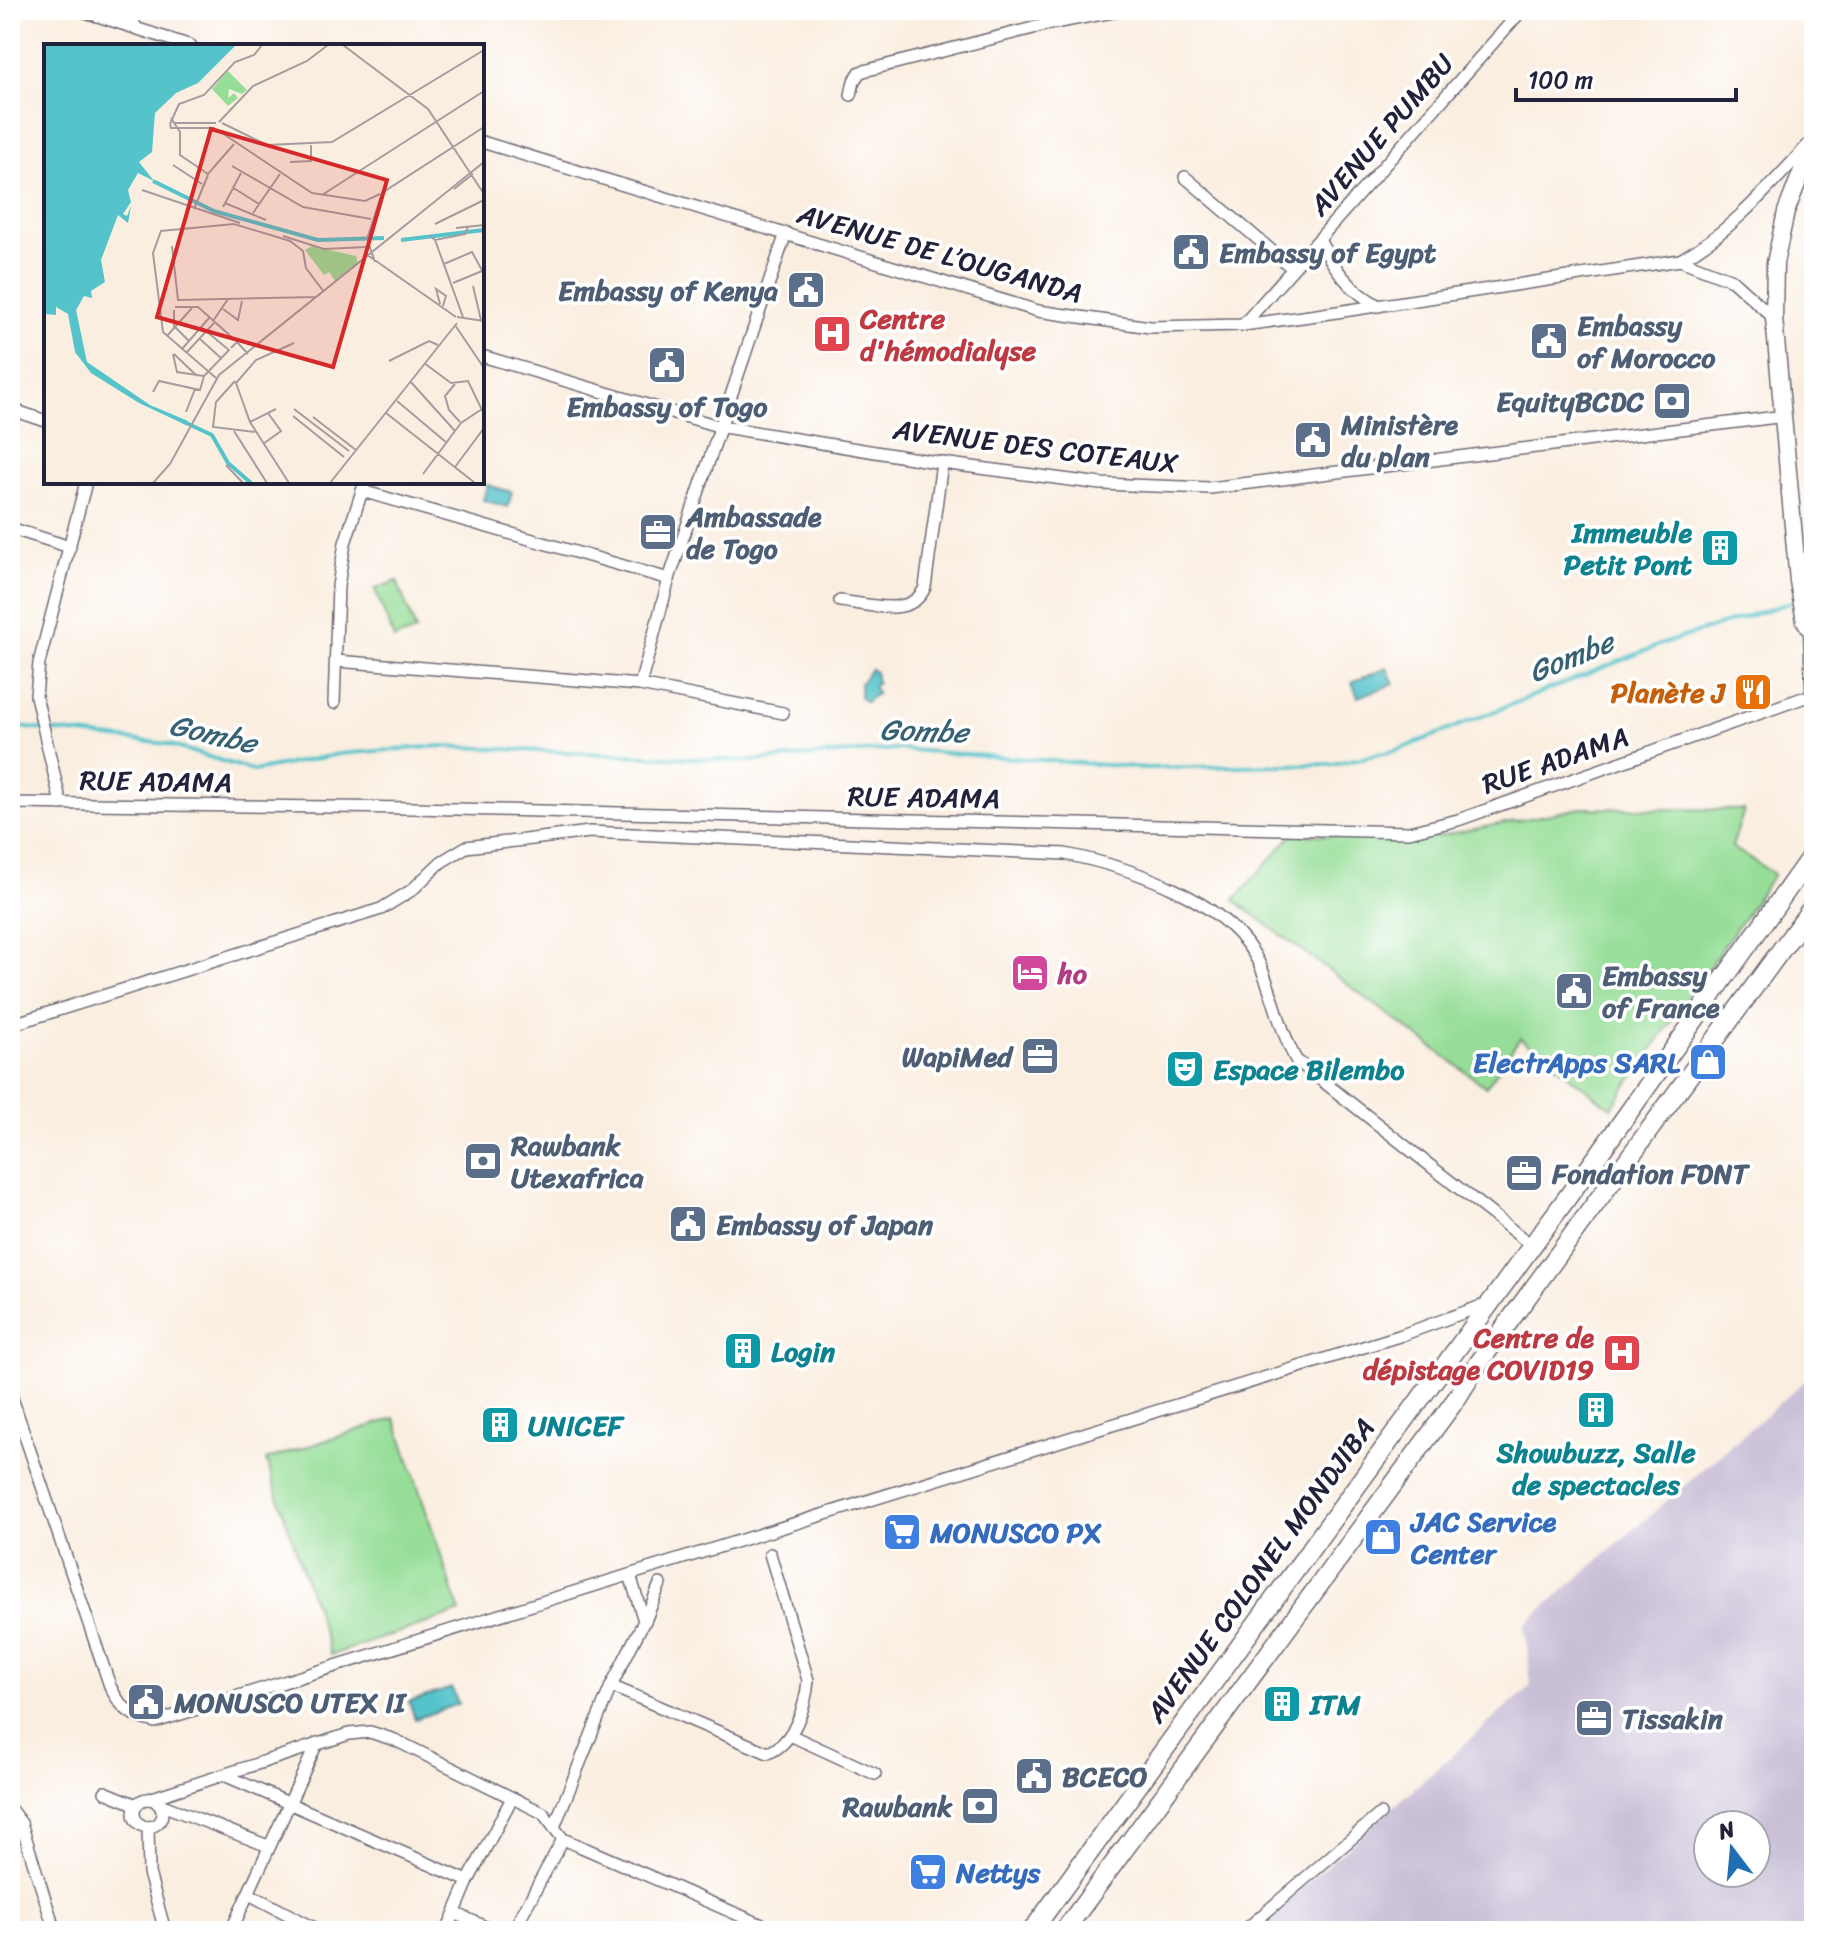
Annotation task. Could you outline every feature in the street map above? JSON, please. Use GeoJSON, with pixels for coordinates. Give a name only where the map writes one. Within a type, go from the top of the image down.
{"type":"FeatureCollection","features":[{"type":"Feature","properties":{"kind":"main road"},"geometry":{"type":"LineString","coordinates":[[1814,139],[1779,238],[1775,263],[1774,318],[1798,581],[1810,629],[1814,691]]}},
{"type":"Feature","properties":{"kind":"main road","name":"AVENUE COLONEL MONDJIBA"},"geometry":{"type":"LineString","coordinates":[[1032,1931],[1599,1154],[1814,852]]}},
{"type":"Feature","properties":{"kind":"main road"},"geometry":{"type":"LineString","coordinates":[[1599,1154],[1814,863]]}},
{"type":"Feature","properties":{"kind":"main road"},"geometry":{"type":"LineString","coordinates":[[1619,1170],[1814,893]]}},
{"type":"Feature","properties":{"kind":"main road","name":"AVENUE COLONEL MONDJIBA"},"geometry":{"type":"LineString","coordinates":[[1064,1931],[1457,1398],[1510,1320],[1814,905]]}},
{"type":"Feature","properties":{"kind":"main road"},"geometry":{"type":"LineString","coordinates":[[1488,1304],[1510,1320]]}},
{"type":"Feature","properties":{"kind":"main road"},"geometry":{"type":"LineString","coordinates":[[1089,1854],[1110,1869]]}},
{"type":"Feature","properties":{"kind":"street"},"geometry":{"type":"LineString","coordinates":[[79,10],[185,44]]}},
{"type":"Feature","properties":{"kind":"street"},"geometry":{"type":"LineString","coordinates":[[129,10],[136,28]]}},
{"type":"Feature","properties":{"kind":"street"},"geometry":{"type":"LineString","coordinates":[[1046,10],[1049,24]]}},
{"type":"Feature","properties":{"kind":"street"},"geometry":{"type":"LineString","coordinates":[[851,95],[854,81],[869,68],[965,48],[1049,24],[1123,10]]}},
{"type":"Feature","properties":{"kind":"street","name":"AVENUE PUMBU"},"geometry":{"type":"LineString","coordinates":[[1243,325],[1522,10]]}},
{"type":"Feature","properties":{"kind":"street","name":"AVENUE DE L’OUGANDA"},"geometry":{"type":"LineString","coordinates":[[484,143],[1038,311],[1150,327],[1243,325],[1680,260],[1704,247],[1752,206],[1814,139]]}},
{"type":"Feature","properties":{"kind":"street"},"geometry":{"type":"LineString","coordinates":[[1185,177],[1292,268]]}},
{"type":"Feature","properties":{"kind":"street"},"geometry":{"type":"LineString","coordinates":[[640,685],[669,579],[718,426],[786,233]]}},
{"type":"Feature","properties":{"kind":"street"},"geometry":{"type":"LineString","coordinates":[[1319,240],[1345,282],[1359,295],[1380,307]]}},
{"type":"Feature","properties":{"kind":"street","name":"AVENUE DE L’OUGANDA"},"geometry":{"type":"LineString","coordinates":[[1680,260],[1732,280],[1774,318]]}},
{"type":"Feature","properties":{"kind":"street","name":"AVENUE DES COTEAUX"},"geometry":{"type":"LineString","coordinates":[[484,357],[718,426],[942,463],[1101,484],[1210,488],[1785,416]]}},
{"type":"Feature","properties":{"kind":"street"},"geometry":{"type":"LineString","coordinates":[[10,409],[44,420]]}},
{"type":"Feature","properties":{"kind":"street"},"geometry":{"type":"LineString","coordinates":[[840,601],[909,606],[920,599],[925,587],[942,463]]}},
{"type":"Feature","properties":{"kind":"street"},"geometry":{"type":"LineString","coordinates":[[61,804],[36,696],[39,663],[86,484]]}},
{"type":"Feature","properties":{"kind":"street"},"geometry":{"type":"LineString","coordinates":[[334,703],[338,586],[345,543],[363,487],[669,579]]}},
{"type":"Feature","properties":{"kind":"street"},"geometry":{"type":"LineString","coordinates":[[10,528],[70,547]]}},
{"type":"Feature","properties":{"kind":"street"},"geometry":{"type":"LineString","coordinates":[[336,661],[640,685],[783,713]]}},
{"type":"Feature","properties":{"kind":"street","name":"RUE ADAMA"},"geometry":{"type":"LineString","coordinates":[[10,803],[413,808],[1409,832],[1458,820],[1814,691]]}},
{"type":"Feature","properties":{"kind":"street"},"geometry":{"type":"LineString","coordinates":[[10,1025],[381,909],[412,890],[441,862],[466,847],[488,842],[590,832],[1065,854],[1117,864],[1215,913],[1238,933],[1258,960],[1283,1036],[1296,1060],[1531,1245]]}},
{"type":"Feature","properties":{"kind":"street"},"geometry":{"type":"LineString","coordinates":[[10,1392],[110,1686],[119,1704],[132,1716],[155,1722],[1399,1336],[1488,1304]]}},
{"type":"Feature","properties":{"kind":"street"},"geometry":{"type":"LineString","coordinates":[[611,1686],[768,1753],[784,1745],[807,1689],[806,1666],[770,1554]]}},
{"type":"Feature","properties":{"kind":"street"},"geometry":{"type":"LineString","coordinates":[[630,1575],[644,1621]]}},
{"type":"Feature","properties":{"kind":"street"},"geometry":{"type":"LineString","coordinates":[[554,1827],[611,1686],[660,1584]]}},
{"type":"Feature","properties":{"kind":"street"},"geometry":{"type":"LineString","coordinates":[[105,1792],[137,1805],[317,1743],[370,1732],[395,1740],[543,1813],[563,1839],[776,1931]]}},
{"type":"Feature","properties":{"kind":"street"},"geometry":{"type":"LineString","coordinates":[[790,1735],[875,1774]]}},
{"type":"Feature","properties":{"kind":"street"},"geometry":{"type":"LineString","coordinates":[[231,1931],[317,1743]]}},
{"type":"Feature","properties":{"kind":"street"},"geometry":{"type":"LineString","coordinates":[[224,1775],[468,1881]]}},
{"type":"Feature","properties":{"kind":"street"},"geometry":{"type":"LineString","coordinates":[[447,1931],[468,1881],[512,1798]]}},
{"type":"Feature","properties":{"kind":"street"},"geometry":{"type":"LineString","coordinates":[[137,1805],[136,1821],[148,1827],[157,1824],[162,1816],[153,1801]]}},
{"type":"Feature","properties":{"kind":"street"},"geometry":{"type":"LineString","coordinates":[[153,1801],[268,1846]]}},
{"type":"Feature","properties":{"kind":"street"},"geometry":{"type":"LineString","coordinates":[[10,1809],[21,1823],[55,1931]]}},
{"type":"Feature","properties":{"kind":"street"},"geometry":{"type":"LineString","coordinates":[[1244,1931],[1380,1814]]}},
{"type":"Feature","properties":{"kind":"street"},"geometry":{"type":"LineString","coordinates":[[148,1827],[149,1873],[165,1931]]}},
{"type":"Feature","properties":{"kind":"street"},"geometry":{"type":"LineString","coordinates":[[513,1931],[563,1839]]}},
{"type":"Feature","properties":{"kind":"street"},"geometry":{"type":"LineString","coordinates":[[249,1894],[320,1931]]}},
{"type":"Feature","properties":{"kind":"street"},"geometry":{"type":"LineString","coordinates":[[455,1913],[494,1931]]}},
{"type":"Feature","properties":{"kind":"shaded area"},"geometry":{"type":"Polygon","coordinates":[[[1814,1373],[1814,1931],[1252,1931],[1531,1686],[1525,1624],[1814,1373]]]}},
{"type":"Feature","properties":{"kind":"green space"},"geometry":{"type":"Polygon","coordinates":[[[397,581],[416,631],[394,639],[375,589],[397,581]]]}},
{"type":"Feature","properties":{"kind":"green space"},"geometry":{"type":"Polygon","coordinates":[[[1581,808],[1744,810],[1732,847],[1774,874],[1611,1108],[1520,1038],[1486,1087],[1234,900],[1293,834],[1419,840],[1581,808]]]}},
{"type":"Feature","properties":{"kind":"green space"},"geometry":{"type":"Polygon","coordinates":[[[395,1418],[460,1612],[331,1655],[266,1460],[395,1418]]]}},
{"type":"Feature","properties":{"kind":"water"},"geometry":{"type":"Polygon","coordinates":[[[487,485],[512,492],[508,507],[483,500],[487,485]]]}},
{"type":"Feature","properties":{"kind":"water"},"geometry":{"type":"Polygon","coordinates":[[[1387,668],[1394,684],[1358,697],[1352,682],[1387,668]]]}},
{"type":"Feature","properties":{"kind":"water"},"geometry":{"type":"Polygon","coordinates":[[[871,669],[875,672],[877,684],[873,686],[877,693],[866,702],[860,697],[860,683],[871,669]]]}},
{"type":"Feature","properties":{"kind":"water"},"geometry":{"type":"Polygon","coordinates":[[[452,1688],[458,1704],[415,1719],[409,1702],[452,1688]]]}},
{"type":"Feature","properties":{"kind":"waterway","name":"Gombe"},"geometry":{"type":"LineString","coordinates":[[10,726],[167,744],[254,771],[339,754],[442,746],[750,761],[897,749],[1146,768],[1333,764],[1398,750],[1662,644],[1798,600]]}},
{"type":"Feature","properties":{"kind":"place","name":"Embassy of Egypt"},"geometry":{"type":"Point","coordinates":[1191,252]}},
{"type":"Feature","properties":{"kind":"place","name":"Embassy of Kenya"},"geometry":{"type":"Point","coordinates":[806,290]}},
{"type":"Feature","properties":{"kind":"place","name":"Centre d'hémodialyse"},"geometry":{"type":"Point","coordinates":[832,334]}},
{"type":"Feature","properties":{"kind":"place","name":"Embassy of Morocco"},"geometry":{"type":"Point","coordinates":[1549,341]}},
{"type":"Feature","properties":{"kind":"place","name":"Embassy of Togo"},"geometry":{"type":"Point","coordinates":[667,365]}},
{"type":"Feature","properties":{"kind":"place","name":"EquityBCDC"},"geometry":{"type":"Point","coordinates":[1672,401]}},
{"type":"Feature","properties":{"kind":"place","name":"Ministère du plan"},"geometry":{"type":"Point","coordinates":[1313,440]}},
{"type":"Feature","properties":{"kind":"place","name":"Ambassade de Togo"},"geometry":{"type":"Point","coordinates":[658,532]}},
{"type":"Feature","properties":{"kind":"place","name":"Immeuble Petit Pont"},"geometry":{"type":"Point","coordinates":[1720,548]}},
{"type":"Feature","properties":{"kind":"place","name":"Planète J"},"geometry":{"type":"Point","coordinates":[1753,692]}},
{"type":"Feature","properties":{"kind":"place","name":"ho"},"geometry":{"type":"Point","coordinates":[1030,973]}},
{"type":"Feature","properties":{"kind":"place","name":"Embassy of France"},"geometry":{"type":"Point","coordinates":[1574,991]}},
{"type":"Feature","properties":{"kind":"place","name":"WapiMed"},"geometry":{"type":"Point","coordinates":[1040,1056]}},
{"type":"Feature","properties":{"kind":"place","name":"ElectrApps SARL"},"geometry":{"type":"Point","coordinates":[1708,1062]}},
{"type":"Feature","properties":{"kind":"place","name":"Espace Bilembo"},"geometry":{"type":"Point","coordinates":[1185,1069]}},
{"type":"Feature","properties":{"kind":"place","name":"Rawbank Utexafrica"},"geometry":{"type":"Point","coordinates":[483,1161]}},
{"type":"Feature","properties":{"kind":"place","name":"Fondation FDNT"},"geometry":{"type":"Point","coordinates":[1524,1173]}},
{"type":"Feature","properties":{"kind":"place","name":"Embassy of Japan"},"geometry":{"type":"Point","coordinates":[688,1224]}},
{"type":"Feature","properties":{"kind":"place","name":"Login"},"geometry":{"type":"Point","coordinates":[743,1351]}},
{"type":"Feature","properties":{"kind":"place","name":"Centre de dépistage COVID19"},"geometry":{"type":"Point","coordinates":[1622,1353]}},
{"type":"Feature","properties":{"kind":"place","name":"Showbuzz, Salle de spectacles"},"geometry":{"type":"Point","coordinates":[1596,1410]}},
{"type":"Feature","properties":{"kind":"place","name":"UNICEF"},"geometry":{"type":"Point","coordinates":[500,1425]}},
{"type":"Feature","properties":{"kind":"place","name":"MONUSCO PX"},"geometry":{"type":"Point","coordinates":[902,1532]}},
{"type":"Feature","properties":{"kind":"place","name":"JAC Service Center"},"geometry":{"type":"Point","coordinates":[1383,1537]}},
{"type":"Feature","properties":{"kind":"place","name":"MONUSCO UTEX II"},"geometry":{"type":"Point","coordinates":[146,1702]}},
{"type":"Feature","properties":{"kind":"place","name":"ITM"},"geometry":{"type":"Point","coordinates":[1282,1704]}},
{"type":"Feature","properties":{"kind":"place","name":"Tissakin"},"geometry":{"type":"Point","coordinates":[1594,1718]}},
{"type":"Feature","properties":{"kind":"place","name":"BCECO"},"geometry":{"type":"Point","coordinates":[1034,1776]}},
{"type":"Feature","properties":{"kind":"place","name":"Rawbank"},"geometry":{"type":"Point","coordinates":[980,1806]}},
{"type":"Feature","properties":{"kind":"place","name":"Nettys"},"geometry":{"type":"Point","coordinates":[928,1872]}}]}
